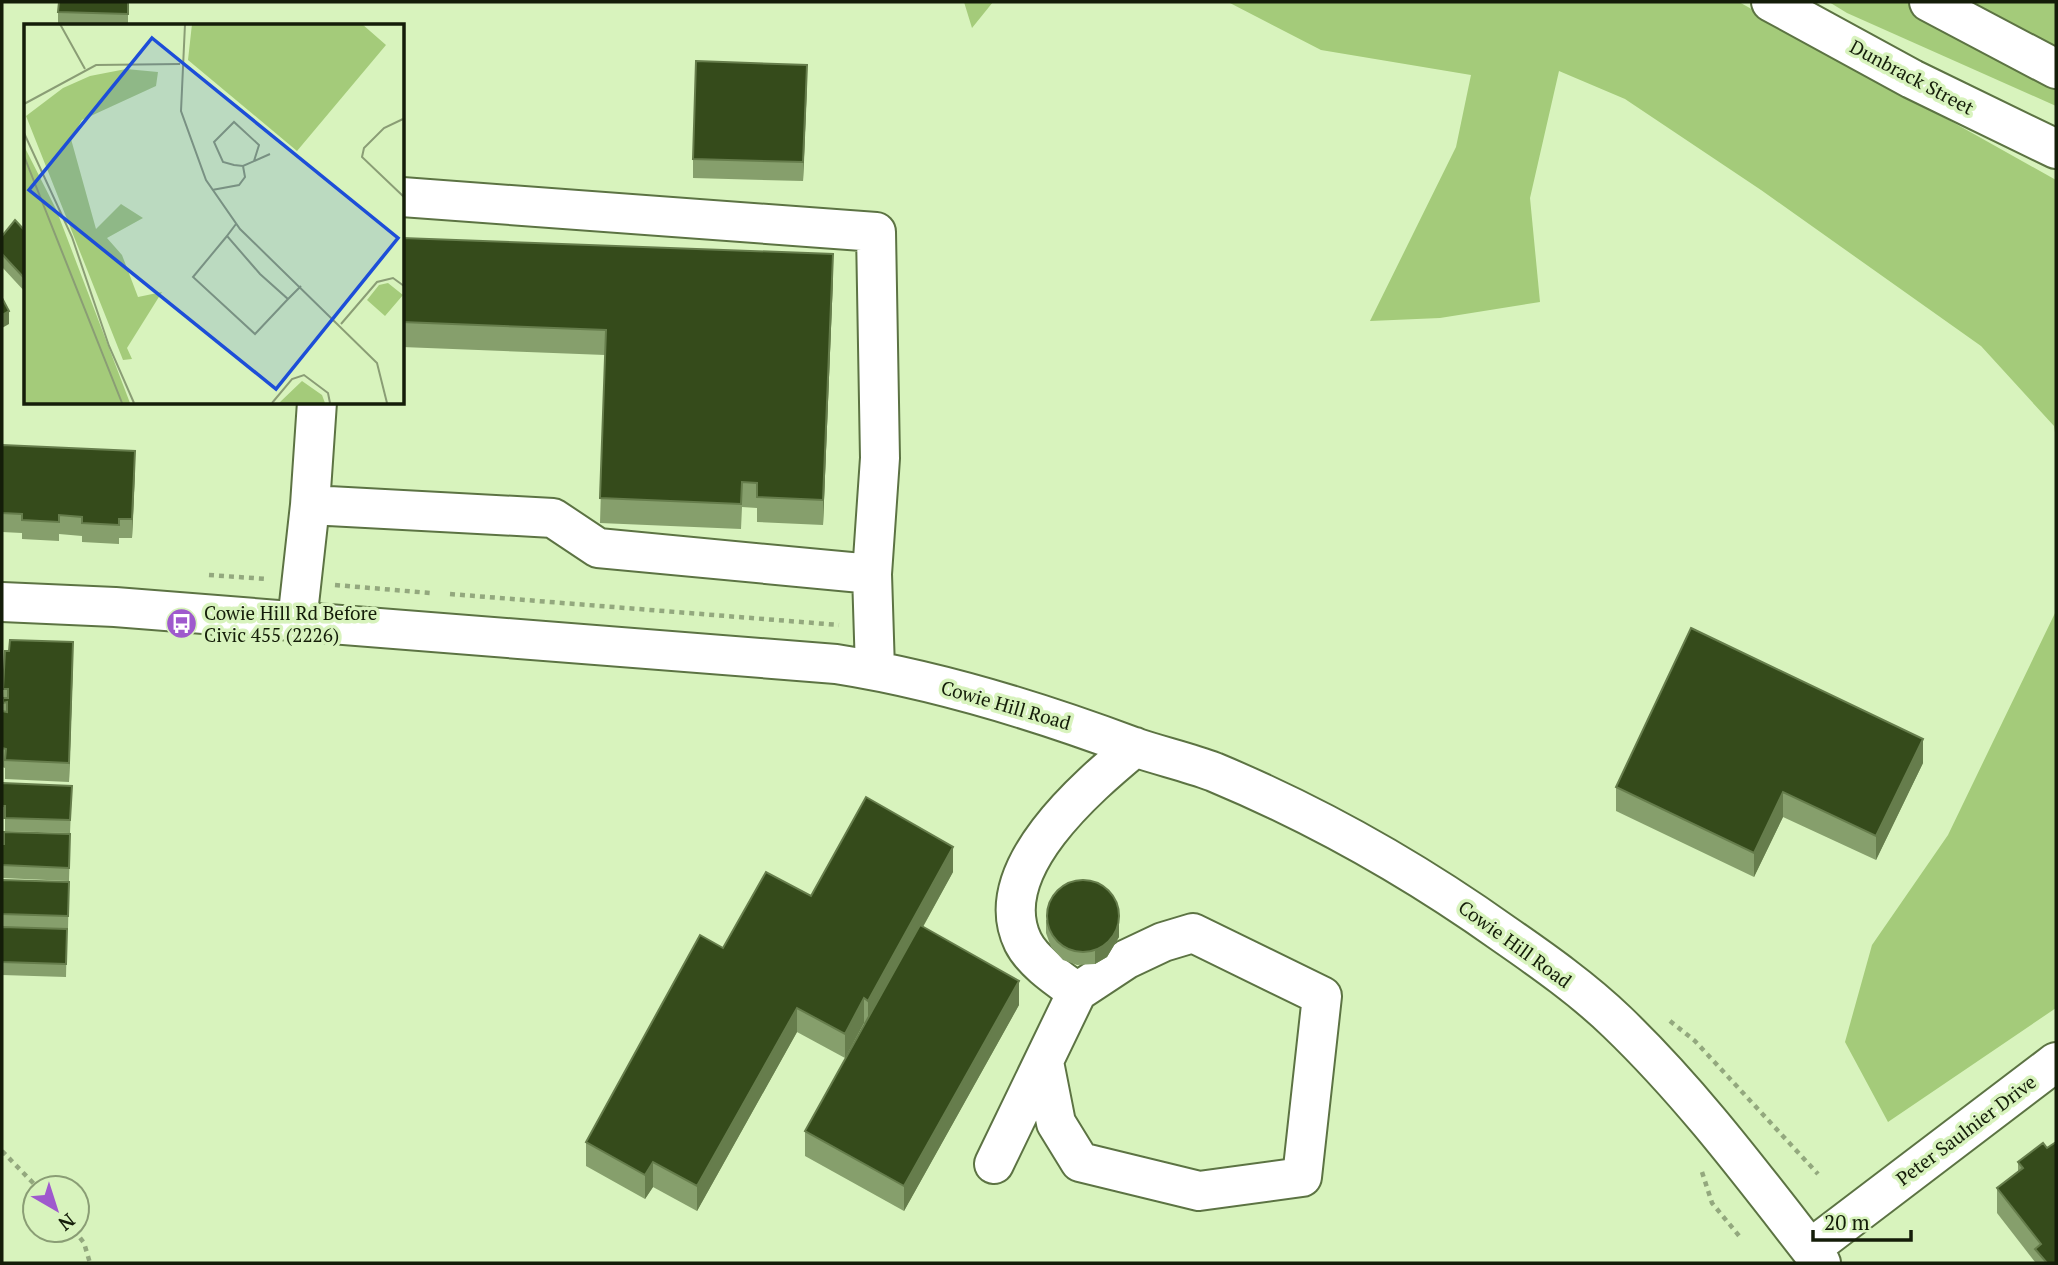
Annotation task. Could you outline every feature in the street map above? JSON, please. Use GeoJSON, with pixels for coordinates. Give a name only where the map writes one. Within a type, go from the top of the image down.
{"type":"FeatureCollection","features":[{"type":"Feature","properties":{"kind":"street","name":"Dunbrack Street"},"geometry":{"type":"LineString","coordinates":[[1771,2],[1912,79],[2056,149]]}},
{"type":"Feature","properties":{"kind":"street"},"geometry":{"type":"LineString","coordinates":[[1929,2],[2056,69]]}},
{"type":"Feature","properties":{"kind":"street"},"geometry":{"type":"LineString","coordinates":[[404,197],[876,232],[880,458],[872,574],[875,670]]}},
{"type":"Feature","properties":{"kind":"street"},"geometry":{"type":"LineString","coordinates":[[297,622],[310,505],[317,404]]}},
{"type":"Feature","properties":{"kind":"street"},"geometry":{"type":"LineString","coordinates":[[310,505],[553,517],[598,548],[872,574]]}},
{"type":"Feature","properties":{"kind":"street","name":"Cowie Hill Road"},"geometry":{"type":"LineString","coordinates":[[2,602],[836,664],[875,670],[954,689],[1092,729],[1135,747],[1210,771],[1279,800],[1368,847],[1454,899],[1532,954],[1616,1021],[1711,1120],[1815,1256]]}},
{"type":"Feature","properties":{"kind":"street"},"geometry":{"type":"LineString","coordinates":[[1077,992],[1048,970],[1023,942],[1017,918],[1020,880],[1037,846],[1081,792],[1135,747]]}},
{"type":"Feature","properties":{"kind":"street"},"geometry":{"type":"LineString","coordinates":[[994,1164],[1077,992],[1127,959],[1163,942],[1193,933],[1322,996],[1302,1177],[1199,1191],[1080,1163],[1056,1123],[1044,1062]]}},
{"type":"Feature","properties":{"kind":"street","name":"Peter Saulnier Drive"},"geometry":{"type":"LineString","coordinates":[[1815,1256],[2056,1062]]}},
{"type":"Feature","properties":{"kind":"path"},"geometry":{"type":"LineString","coordinates":[[198,575],[278,580]]}},
{"type":"Feature","properties":{"kind":"path"},"geometry":{"type":"LineString","coordinates":[[331,584],[824,621],[851,628]]}},
{"type":"Feature","properties":{"kind":"path"},"geometry":{"type":"LineString","coordinates":[[1663,1014],[1695,1041],[1818,1174]]}},
{"type":"Feature","properties":{"kind":"path"},"geometry":{"type":"LineString","coordinates":[[2,1151],[24,1174]]}},
{"type":"Feature","properties":{"kind":"path"},"geometry":{"type":"LineString","coordinates":[[1700,1164],[1712,1203],[1740,1237]]}},
{"type":"Feature","properties":{"kind":"path"},"geometry":{"type":"LineString","coordinates":[[83,1244],[90,1263]]}},
{"type":"Feature","properties":{"kind":"green space"},"geometry":{"type":"Polygon","coordinates":[[[964,2],[993,2],[972,28],[964,2]]]}},
{"type":"Feature","properties":{"kind":"green space"},"geometry":{"type":"Polygon","coordinates":[[[1228,2],[1739,2],[2056,180],[2056,439],[2054,426],[1981,346],[1761,190],[1625,99],[1559,71],[1530,198],[1540,302],[1440,318],[1370,321],[1456,147],[1471,75],[1321,50],[1228,2]]]}},
{"type":"Feature","properties":{"kind":"green space"},"geometry":{"type":"Polygon","coordinates":[[[1829,2],[2056,2],[2056,106],[1847,13],[1829,2]]]}},
{"type":"Feature","properties":{"kind":"green space"},"geometry":{"type":"Polygon","coordinates":[[[2056,611],[2056,1008],[1888,1122],[1845,1042],[1872,945],[1948,835],[2056,611]]]}},
{"type":"Feature","properties":{"kind":"building"},"geometry":{"type":"Polygon","coordinates":[[[59,2],[128,2],[128,14],[58,12],[59,2]]]}},
{"type":"Feature","properties":{"kind":"building"},"geometry":{"type":"Polygon","coordinates":[[[696,61],[807,65],[803,162],[693,159],[696,61]]]}},
{"type":"Feature","properties":{"kind":"building"},"geometry":{"type":"Polygon","coordinates":[[[15,220],[24,230],[24,278],[2,254],[2,236],[15,220]]]}},
{"type":"Feature","properties":{"kind":"building"},"geometry":{"type":"Polygon","coordinates":[[[404,238],[833,254],[823,500],[757,497],[757,483],[742,482],[741,504],[600,498],[606,330],[404,322],[404,238]]]}},
{"type":"Feature","properties":{"kind":"building"},"geometry":{"type":"Polygon","coordinates":[[[2,298],[9,311],[2,315],[2,298]]]}},
{"type":"Feature","properties":{"kind":"building"},"geometry":{"type":"Polygon","coordinates":[[[2,445],[135,451],[132,519],[119,519],[119,525],[82,523],[82,517],[59,515],[59,522],[22,520],[22,514],[2,513],[2,445]]]}},
{"type":"Feature","properties":{"kind":"building"},"geometry":{"type":"Polygon","coordinates":[[[1691,628],[1923,739],[1876,836],[1783,792],[1754,853],[1616,787],[1691,628]]]}},
{"type":"Feature","properties":{"kind":"building"},"geometry":{"type":"Polygon","coordinates":[[[10,640],[73,642],[69,763],[5,760],[6,749],[2,748],[2,711],[7,712],[7,702],[3,703],[3,698],[8,698],[8,689],[3,689],[5,651],[9,651],[10,640]]]}},
{"type":"Feature","properties":{"kind":"building"},"geometry":{"type":"Polygon","coordinates":[[[2,783],[72,786],[70,820],[5,818],[2,783]]]}},
{"type":"Feature","properties":{"kind":"building"},"geometry":{"type":"Polygon","coordinates":[[[866,797],[953,847],[868,1001],[864,998],[845,1034],[797,1008],[697,1186],[653,1162],[645,1175],[586,1142],[700,935],[723,948],[766,872],[811,896],[866,797]]]}},
{"type":"Feature","properties":{"kind":"building"},"geometry":{"type":"Polygon","coordinates":[[[4,832],[70,834],[69,868],[2,865],[4,832]]]}},
{"type":"Feature","properties":{"kind":"building"},"geometry":{"type":"Polygon","coordinates":[[[2,880],[69,882],[68,916],[2,914],[2,880]]]}},
{"type":"Feature","properties":{"kind":"building"},"geometry":{"type":"Polygon","coordinates":[[[1083,880],[1097,883],[1109,890],[1116,902],[1119,916],[1116,930],[1109,942],[1097,949],[1083,952],[1069,949],[1057,942],[1050,930],[1047,916],[1050,902],[1057,890],[1069,883],[1083,880]]]}},
{"type":"Feature","properties":{"kind":"building"},"geometry":{"type":"Polygon","coordinates":[[[920,925],[1019,981],[904,1186],[805,1131],[920,925]]]}},
{"type":"Feature","properties":{"kind":"building"},"geometry":{"type":"Polygon","coordinates":[[[2,927],[67,929],[66,964],[2,962],[2,927]]]}},
{"type":"Feature","properties":{"kind":"building"},"geometry":{"type":"Polygon","coordinates":[[[2056,1142],[2056,1263],[2047,1263],[2035,1249],[2041,1244],[1997,1188],[2023,1168],[2018,1162],[2043,1143],[2047,1148],[2056,1142]]]}},
{"type":"Feature","properties":{"kind":"place","name":"Cowie Hill Rd Before Civic 455 (2226)"},"geometry":{"type":"Point","coordinates":[181,624]}}]}
